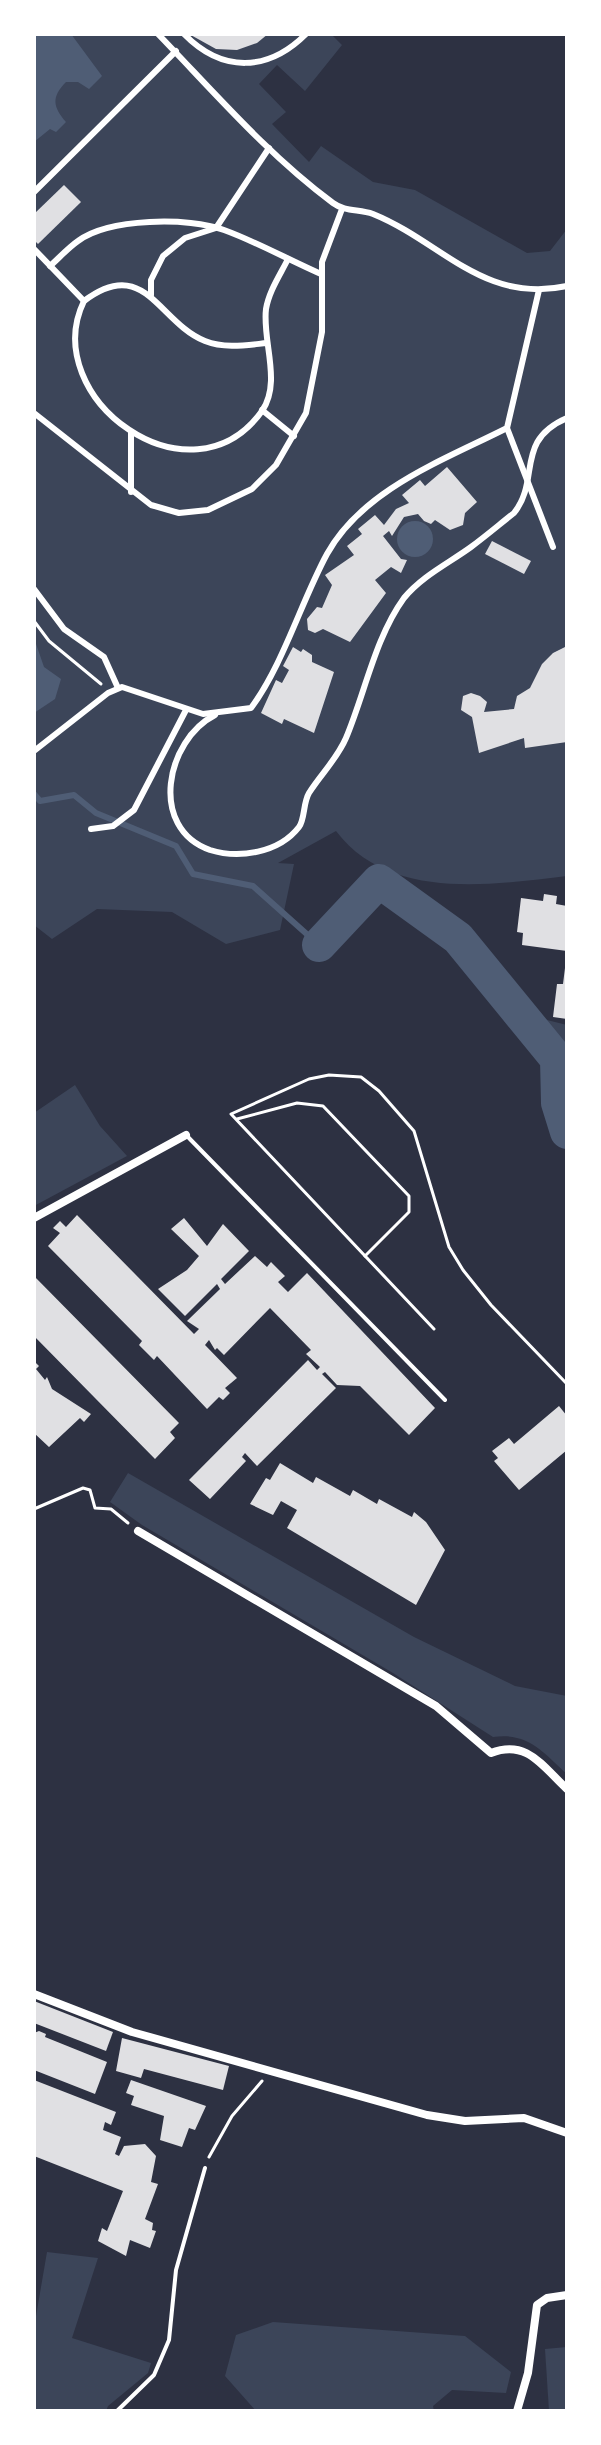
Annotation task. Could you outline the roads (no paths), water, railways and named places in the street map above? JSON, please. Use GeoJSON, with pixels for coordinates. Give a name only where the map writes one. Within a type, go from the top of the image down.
{"type":"FeatureCollection","features":[{"type":"Feature","properties":{"kind":"street"},"geometry":{"type":"LineString","coordinates":[[158,34],[166,37],[269,148],[342,209],[373,214],[477,277],[539,290],[567,286]]}},
{"type":"Feature","properties":{"kind":"street"},"geometry":{"type":"LineString","coordinates":[[184,34],[194,45],[240,65],[255,65],[276,58],[306,34]]}},
{"type":"Feature","properties":{"kind":"street"},"geometry":{"type":"LineString","coordinates":[[34,192],[176,51]]}},
{"type":"Feature","properties":{"kind":"street"},"geometry":{"type":"LineString","coordinates":[[152,297],[151,280],[163,256],[185,238],[216,228],[269,148]]}},
{"type":"Feature","properties":{"kind":"street"},"geometry":{"type":"LineString","coordinates":[[34,413],[92,455],[131,492],[168,511],[208,510],[252,489],[276,465],[306,413],[318,358],[321,274],[342,209]]}},
{"type":"Feature","properties":{"kind":"street"},"geometry":{"type":"LineString","coordinates":[[50,266],[79,240],[121,225],[160,223],[216,228],[321,274]]}},
{"type":"Feature","properties":{"kind":"street"},"geometry":{"type":"LineString","coordinates":[[34,249],[84,301]]}},
{"type":"Feature","properties":{"kind":"street"},"geometry":{"type":"LineString","coordinates":[[267,343],[231,346],[204,341],[152,297],[128,285],[110,286],[84,301],[77,325],[78,360],[101,402],[131,432],[158,446],[178,450],[213,446],[241,432],[262,410],[270,390],[267,343],[270,294],[288,259]]}},
{"type":"Feature","properties":{"kind":"street"},"geometry":{"type":"LineString","coordinates":[[539,290],[507,428],[553,547]]}},
{"type":"Feature","properties":{"kind":"street"},"geometry":{"type":"LineString","coordinates":[[262,410],[294,436]]}},
{"type":"Feature","properties":{"kind":"street"},"geometry":{"type":"LineString","coordinates":[[218,713],[200,723],[178,751],[170,794],[175,818],[188,837],[214,851],[247,854],[281,843],[301,826],[307,796],[342,746],[391,620],[404,599],[418,583],[514,513],[522,503],[531,452],[540,434],[567,418]]}},
{"type":"Feature","properties":{"kind":"street"},"geometry":{"type":"LineString","coordinates":[[34,751],[118,688],[153,695],[186,710],[245,712],[256,702],[329,551],[355,517],[397,485],[507,428]]}},
{"type":"Feature","properties":{"kind":"street"},"geometry":{"type":"LineString","coordinates":[[131,432],[131,492]]}},
{"type":"Feature","properties":{"kind":"street"},"geometry":{"type":"LineString","coordinates":[[34,589],[64,629],[104,657],[118,688]]}},
{"type":"Feature","properties":{"kind":"street"},"geometry":{"type":"LineString","coordinates":[[91,829],[113,826],[134,810],[186,710]]}},
{"type":"Feature","properties":{"kind":"street"},"geometry":{"type":"LineString","coordinates":[[34,1218],[186,1135]]}},
{"type":"Feature","properties":{"kind":"street"},"geometry":{"type":"LineString","coordinates":[[138,1531],[436,1706],[491,1753],[505,1747],[523,1749],[567,1789]]}},
{"type":"Feature","properties":{"kind":"street"},"geometry":{"type":"LineString","coordinates":[[34,1994],[132,2032],[427,2115],[465,2121],[524,2118],[567,2133]]}},
{"type":"Feature","properties":{"kind":"street"},"geometry":{"type":"LineString","coordinates":[[517,2411],[528,2373],[537,2305],[547,2298],[567,2295]]}},
{"type":"Feature","properties":{"kind":"lane"},"geometry":{"type":"LineString","coordinates":[[186,1135],[445,1400]]}},
{"type":"Feature","properties":{"kind":"lane"},"geometry":{"type":"LineString","coordinates":[[117,2411],[154,2375],[169,2340],[176,2270],[205,2168]]}},
{"type":"Feature","properties":{"kind":"waterway"},"geometry":{"type":"LineString","coordinates":[[34,794],[40,801],[74,795],[96,813],[176,846],[193,874],[253,886],[319,945]]}},
{"type":"Feature","properties":{"kind":"waterway"},"geometry":{"type":"LineString","coordinates":[[319,945],[379,881],[458,938],[557,1059],[558,1103],[567,1132]]}}]}
